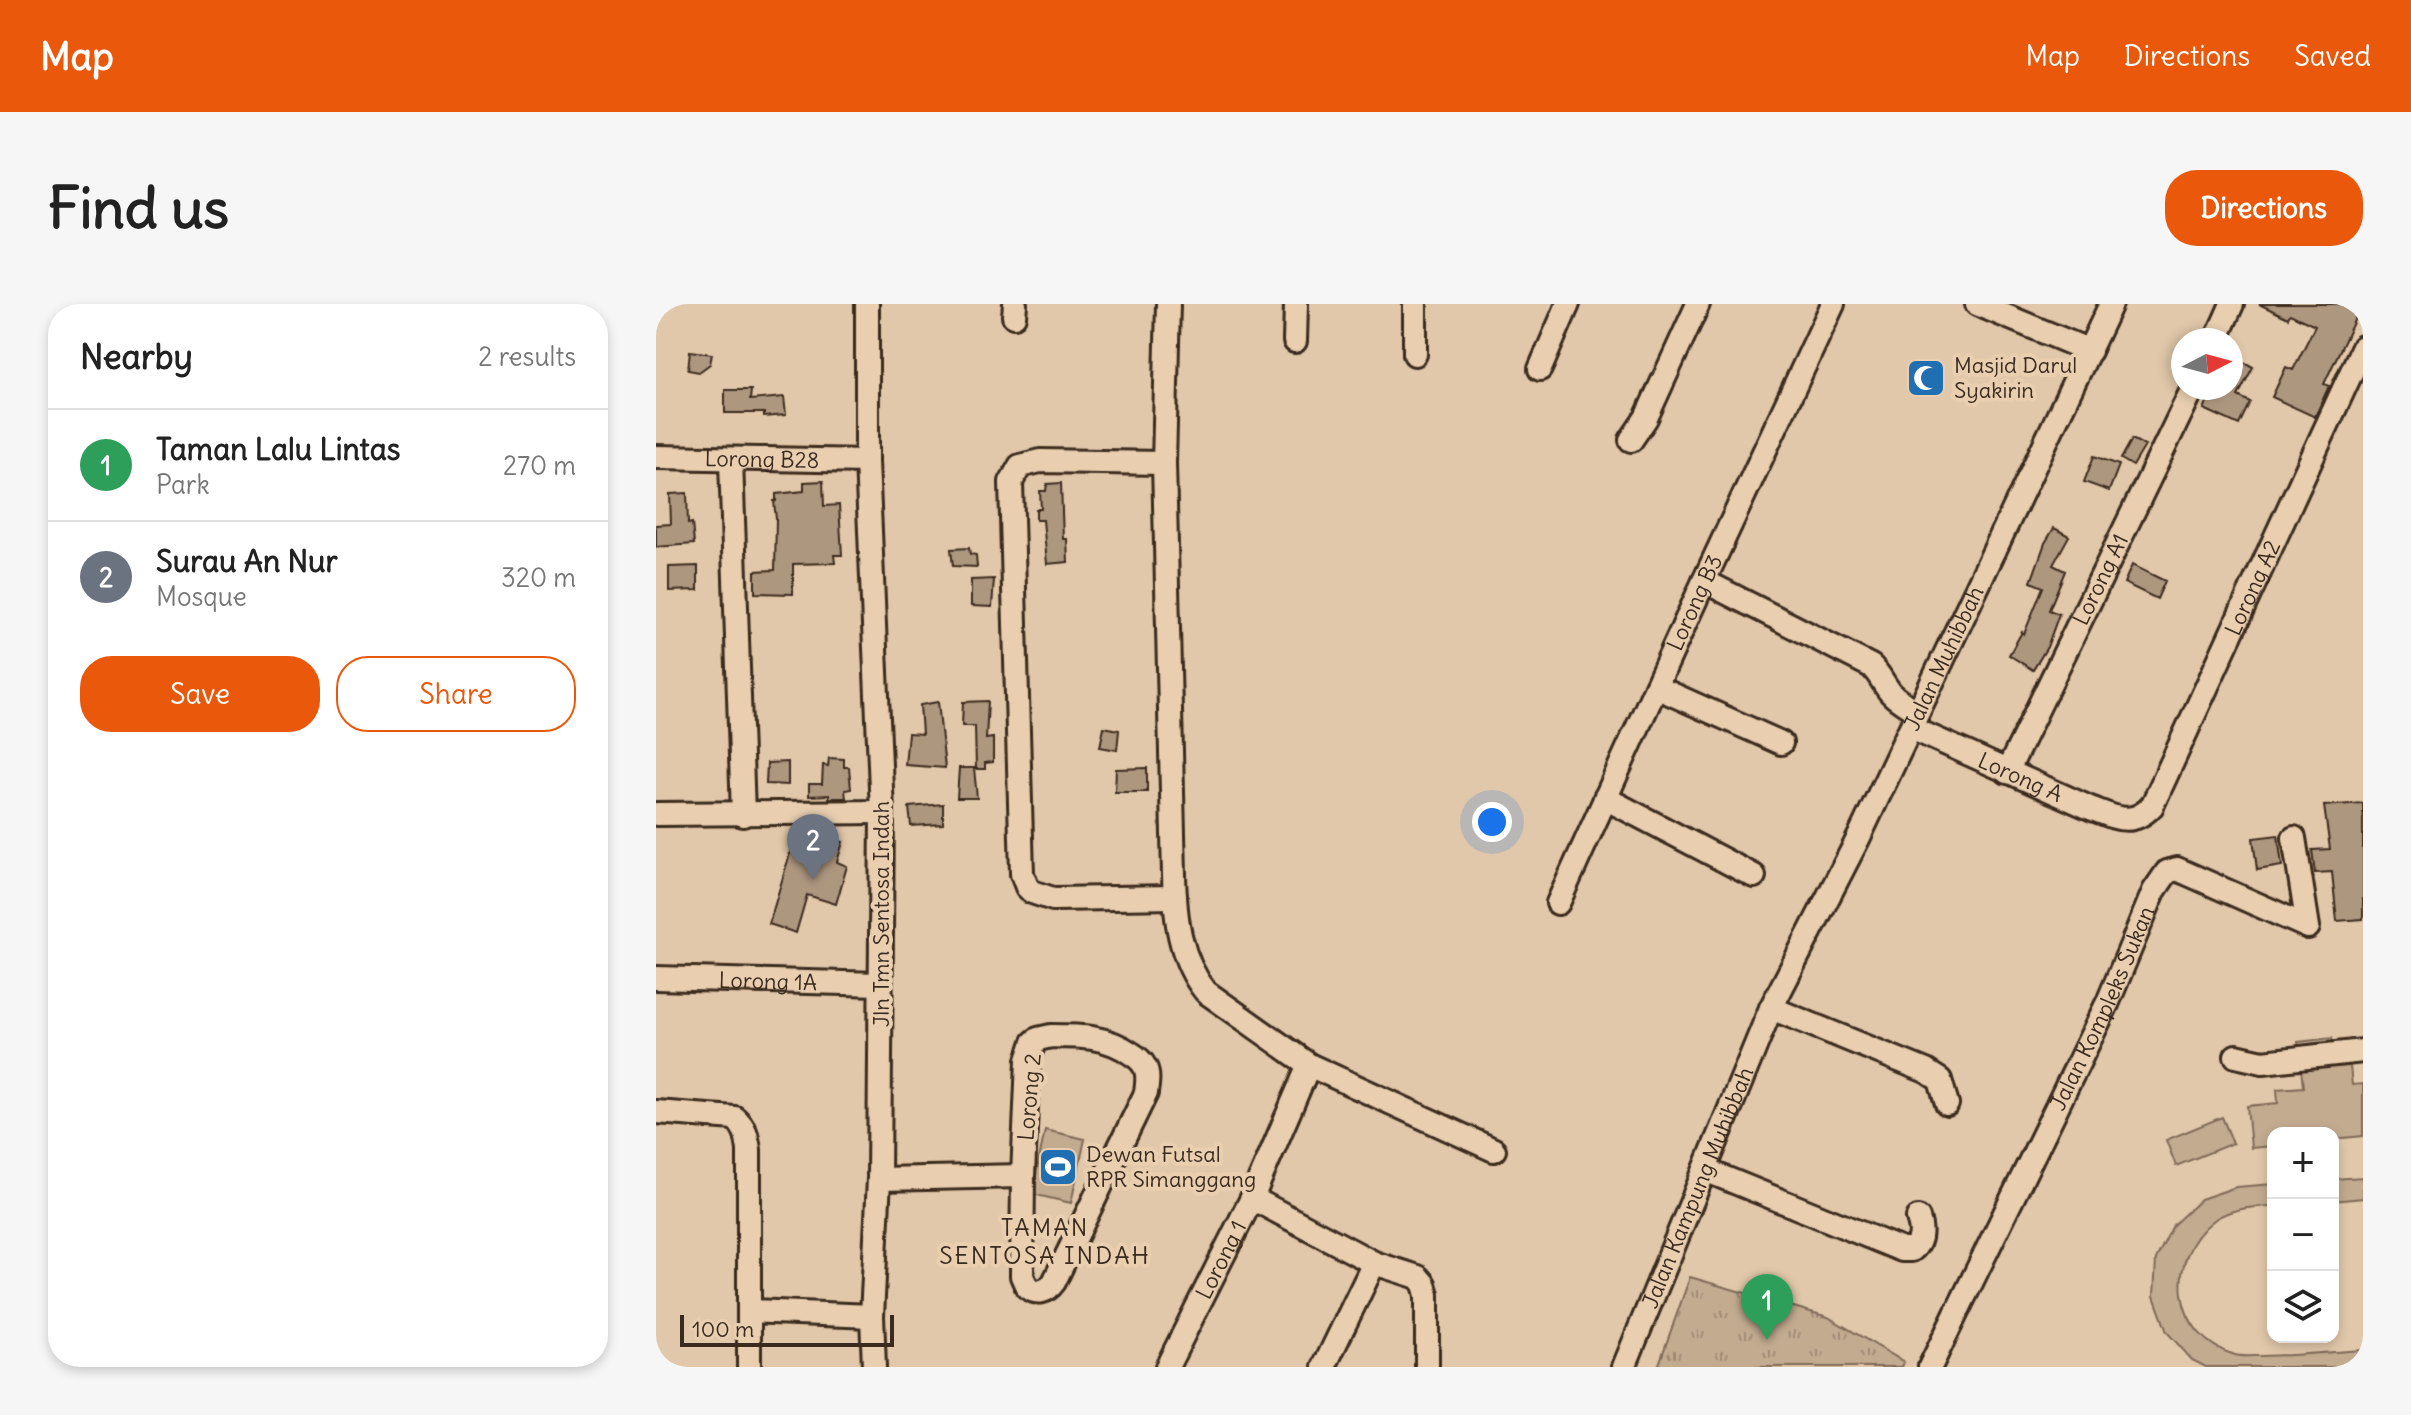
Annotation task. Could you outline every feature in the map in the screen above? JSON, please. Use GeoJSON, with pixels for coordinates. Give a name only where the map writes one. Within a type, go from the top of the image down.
{"type":"FeatureCollection","features":[{"type":"Feature","properties":{"kind":"street","name":"Jln Tmn Sentosa Indah"},"geometry":{"type":"LineString","coordinates":[[867,304],[867,461],[882,812],[879,1179],[872,1316],[874,1367]]}},
{"type":"Feature","properties":{"kind":"street"},"geometry":{"type":"LineString","coordinates":[[1168,304],[1164,463],[1175,897],[1186,960],[1206,992],[1309,1065],[1494,1150]]}},
{"type":"Feature","properties":{"kind":"street"},"geometry":{"type":"LineString","coordinates":[[1295,341],[1296,304]]}},
{"type":"Feature","properties":{"kind":"street"},"geometry":{"type":"LineString","coordinates":[[1415,304],[1415,354]]}},
{"type":"Feature","properties":{"kind":"street"},"geometry":{"type":"LineString","coordinates":[[1540,369],[1568,304]]}},
{"type":"Feature","properties":{"kind":"street"},"geometry":{"type":"LineString","coordinates":[[1631,440],[1646,418],[1698,304]]}},
{"type":"Feature","properties":{"kind":"street","name":"Lorong B3"},"geometry":{"type":"LineString","coordinates":[[1558,903],[1833,304]]}},
{"type":"Feature","properties":{"kind":"street"},"geometry":{"type":"LineString","coordinates":[[1978,304],[2090,351]]}},
{"type":"Feature","properties":{"kind":"street","name":"Jalan Muhibbah"},"geometry":{"type":"LineString","coordinates":[[1771,1008],[1858,839],[2111,304]]}},
{"type":"Feature","properties":{"kind":"street"},"geometry":{"type":"LineString","coordinates":[[2221,328],[2232,304]]}},
{"type":"Feature","properties":{"kind":"street","name":"Lorong A2"},"geometry":{"type":"LineString","coordinates":[[2134,820],[2152,806],[2363,347]]}},
{"type":"Feature","properties":{"kind":"street","name":"Lorong A1"},"geometry":{"type":"LineString","coordinates":[[2007,772],[2187,400]]}},
{"type":"Feature","properties":{"kind":"street","name":"Lorong B28"},"geometry":{"type":"LineString","coordinates":[[656,457],[867,461]]}},
{"type":"Feature","properties":{"kind":"street"},"geometry":{"type":"LineString","coordinates":[[731,460],[743,815]]}},
{"type":"Feature","properties":{"kind":"street"},"geometry":{"type":"LineString","coordinates":[[1164,463],[1040,461],[1020,466],[1011,482],[1013,574],[1024,882],[1032,892],[1053,899],[1175,897]]}},
{"type":"Feature","properties":{"kind":"street","name":"Lorong A"},"geometry":{"type":"LineString","coordinates":[[1704,581],[1871,666],[1915,720],[2007,772],[2090,808],[2134,820]]}},
{"type":"Feature","properties":{"kind":"street"},"geometry":{"type":"LineString","coordinates":[[1656,687],[1781,743]]}},
{"type":"Feature","properties":{"kind":"street"},"geometry":{"type":"LineString","coordinates":[[1605,798],[1754,876]]}},
{"type":"Feature","properties":{"kind":"street"},"geometry":{"type":"LineString","coordinates":[[656,814],[882,812]]}},
{"type":"Feature","properties":{"kind":"street","name":"Jalan Kompleks Sukan"},"geometry":{"type":"LineString","coordinates":[[1930,1367],[2108,1002],[2154,891],[2167,872],[2177,869],[2308,927],[2294,838]]}},
{"type":"Feature","properties":{"kind":"street","name":"Lorong 1A"},"geometry":{"type":"LineString","coordinates":[[656,978],[880,984]]}},
{"type":"Feature","properties":{"kind":"street"},"geometry":{"type":"LineString","coordinates":[[1771,1008],[1926,1071],[1940,1080],[1947,1104]]}},
{"type":"Feature","properties":{"kind":"street","name":"Jalan Kampung Muhibbah"},"geometry":{"type":"LineString","coordinates":[[1624,1367],[1771,1008]]}},
{"type":"Feature","properties":{"kind":"street","name":"Lorong 2"},"geometry":{"type":"LineString","coordinates":[[1051,1036],[1095,1037],[1120,1045],[1140,1059],[1148,1077],[1146,1093],[1054,1282],[1043,1291],[1031,1291],[1022,1276],[1023,1176],[1028,1060],[1034,1042],[1051,1036]]}},
{"type":"Feature","properties":{"kind":"street"},"geometry":{"type":"LineString","coordinates":[[2236,1056],[2263,1062],[2363,1051]]}},
{"type":"Feature","properties":{"kind":"street","name":"Lorong 1"},"geometry":{"type":"LineString","coordinates":[[1167,1367],[1252,1198],[1309,1065]]}},
{"type":"Feature","properties":{"kind":"street"},"geometry":{"type":"LineString","coordinates":[[656,1112],[735,1118],[743,1125],[747,1135],[749,1367]]}},
{"type":"Feature","properties":{"kind":"street"},"geometry":{"type":"LineString","coordinates":[[1705,1170],[1902,1250],[1912,1250],[1919,1242],[1922,1229],[1918,1218]]}},
{"type":"Feature","properties":{"kind":"street"},"geometry":{"type":"LineString","coordinates":[[879,1179],[1023,1176]]}},
{"type":"Feature","properties":{"kind":"street"},"geometry":{"type":"LineString","coordinates":[[1252,1198],[1374,1263],[1418,1277],[1427,1295],[1427,1367]]}},
{"type":"Feature","properties":{"kind":"street"},"geometry":{"type":"LineString","coordinates":[[1324,1367],[1374,1263]]}},
{"type":"Feature","properties":{"kind":"street"},"geometry":{"type":"LineString","coordinates":[[750,1311],[872,1316]]}},
{"type":"Feature","properties":{"kind":"green space"},"geometry":{"type":"Polygon","coordinates":[[[2332,1038],[2335,1067],[2350,1066],[2352,1085],[2363,1084],[2363,1136],[2339,1138],[2339,1127],[2267,1127],[2267,1147],[2251,1148],[2247,1106],[2278,1103],[2277,1089],[2303,1087],[2298,1042],[2332,1038]]]}},
{"type":"Feature","properties":{"kind":"green space"},"geometry":{"type":"Polygon","coordinates":[[[2222,1117],[2233,1143],[2176,1166],[2166,1140],[2222,1117]]]}},
{"type":"Feature","properties":{"kind":"green space","name":"Dewan Futsal RPR Simanggang"},"geometry":{"type":"Polygon","coordinates":[[[1045,1130],[1085,1139],[1071,1203],[1032,1194],[1045,1130]]]}},
{"type":"Feature","properties":{"kind":"green space"},"geometry":{"type":"Polygon","coordinates":[[[2363,1177],[2363,1198],[2339,1200],[2339,1179],[2363,1177]]]}},
{"type":"Feature","properties":{"kind":"green space"},"geometry":{"type":"Polygon","coordinates":[[[2267,1184],[2267,1207],[2242,1209],[2214,1220],[2198,1236],[2187,1255],[2182,1275],[2182,1295],[2187,1314],[2198,1332],[2214,1346],[2235,1355],[2363,1350],[2363,1367],[2206,1367],[2192,1360],[2167,1332],[2154,1296],[2156,1259],[2173,1225],[2201,1199],[2236,1187],[2267,1184]]]}},
{"type":"Feature","properties":{"kind":"green space"},"geometry":{"type":"Polygon","coordinates":[[[1690,1277],[1828,1317],[1904,1362],[1902,1367],[1658,1367],[1690,1277]]]}},
{"type":"Feature","properties":{"kind":"building"},"geometry":{"type":"Polygon","coordinates":[[[2259,304],[2341,304],[2358,312],[2324,384],[2329,386],[2315,417],[2272,397],[2286,367],[2293,370],[2315,326],[2290,314],[2288,318],[2259,304]]]}},
{"type":"Feature","properties":{"kind":"building"},"geometry":{"type":"Polygon","coordinates":[[[690,351],[712,354],[710,364],[699,372],[688,370],[690,351]]]}},
{"type":"Feature","properties":{"kind":"building"},"geometry":{"type":"Polygon","coordinates":[[[2243,362],[2253,367],[2243,386],[2243,362]]]}},
{"type":"Feature","properties":{"kind":"building"},"geometry":{"type":"Polygon","coordinates":[[[725,390],[751,390],[750,400],[784,397],[786,415],[764,417],[764,413],[725,413],[725,390]]]}},
{"type":"Feature","properties":{"kind":"building"},"geometry":{"type":"Polygon","coordinates":[[[2243,398],[2250,402],[2239,425],[2204,409],[2208,400],[2243,398]]]}},
{"type":"Feature","properties":{"kind":"building"},"geometry":{"type":"Polygon","coordinates":[[[2132,439],[2145,446],[2133,466],[2121,459],[2132,439]]]}},
{"type":"Feature","properties":{"kind":"building"},"geometry":{"type":"Polygon","coordinates":[[[2094,456],[2119,465],[2109,491],[2084,482],[2094,456]]]}},
{"type":"Feature","properties":{"kind":"building"},"geometry":{"type":"Polygon","coordinates":[[[823,481],[824,506],[839,505],[842,555],[834,555],[835,563],[793,564],[793,594],[755,593],[755,571],[775,570],[776,494],[804,491],[804,482],[823,481]]]}},
{"type":"Feature","properties":{"kind":"building"},"geometry":{"type":"Polygon","coordinates":[[[1061,483],[1063,539],[1067,539],[1068,562],[1047,564],[1043,520],[1036,520],[1036,509],[1041,509],[1040,491],[1046,491],[1047,484],[1061,483]]]}},
{"type":"Feature","properties":{"kind":"building"},"geometry":{"type":"Polygon","coordinates":[[[687,493],[688,524],[692,523],[694,544],[656,547],[656,525],[671,524],[670,494],[687,493]]]}},
{"type":"Feature","properties":{"kind":"building"},"geometry":{"type":"Polygon","coordinates":[[[2054,528],[2069,536],[2053,565],[2065,571],[2049,610],[2059,614],[2047,647],[2033,670],[2009,655],[2022,632],[2024,634],[2043,587],[2031,582],[2045,543],[2054,528]]]}},
{"type":"Feature","properties":{"kind":"building"},"geometry":{"type":"Polygon","coordinates":[[[969,548],[970,554],[976,555],[977,567],[953,566],[951,549],[969,548]]]}},
{"type":"Feature","properties":{"kind":"building"},"geometry":{"type":"Polygon","coordinates":[[[2132,565],[2165,581],[2157,599],[2124,583],[2132,565]]]}},
{"type":"Feature","properties":{"kind":"building"},"geometry":{"type":"Polygon","coordinates":[[[698,566],[698,590],[669,591],[669,567],[698,566]]]}},
{"type":"Feature","properties":{"kind":"building"},"geometry":{"type":"Polygon","coordinates":[[[994,579],[992,607],[971,606],[971,580],[994,579]]]}},
{"type":"Feature","properties":{"kind":"building"},"geometry":{"type":"Polygon","coordinates":[[[988,701],[986,739],[993,738],[993,762],[985,763],[985,769],[976,769],[975,726],[962,726],[963,702],[988,701]]]}},
{"type":"Feature","properties":{"kind":"building"},"geometry":{"type":"Polygon","coordinates":[[[938,702],[945,768],[905,765],[908,733],[922,734],[920,705],[938,702]]]}},
{"type":"Feature","properties":{"kind":"building"},"geometry":{"type":"Polygon","coordinates":[[[1104,727],[1119,730],[1117,750],[1100,747],[1104,727]]]}},
{"type":"Feature","properties":{"kind":"building"},"geometry":{"type":"Polygon","coordinates":[[[829,758],[844,759],[844,767],[849,767],[851,789],[845,790],[846,798],[809,796],[809,784],[822,784],[823,765],[828,766],[829,758]]]}},
{"type":"Feature","properties":{"kind":"building"},"geometry":{"type":"Polygon","coordinates":[[[788,762],[788,785],[766,784],[767,763],[788,762]]]}},
{"type":"Feature","properties":{"kind":"building"},"geometry":{"type":"Polygon","coordinates":[[[959,768],[974,768],[977,798],[957,798],[959,768]]]}},
{"type":"Feature","properties":{"kind":"building"},"geometry":{"type":"Polygon","coordinates":[[[1147,768],[1147,792],[1115,792],[1116,769],[1147,768]]]}},
{"type":"Feature","properties":{"kind":"building"},"geometry":{"type":"Polygon","coordinates":[[[2363,803],[2363,919],[2337,921],[2332,872],[2315,873],[2312,850],[2330,849],[2324,806],[2363,803]]]}},
{"type":"Feature","properties":{"kind":"building"},"geometry":{"type":"Polygon","coordinates":[[[943,804],[943,824],[911,826],[909,807],[943,804]]]}},
{"type":"Feature","properties":{"kind":"building"},"geometry":{"type":"Polygon","coordinates":[[[816,834],[843,842],[837,862],[847,866],[836,904],[807,895],[796,933],[769,924],[791,850],[810,855],[816,834]]]}},
{"type":"Feature","properties":{"kind":"building"},"geometry":{"type":"Polygon","coordinates":[[[2278,835],[2282,866],[2257,870],[2253,838],[2278,835]]]}},
{"type":"Feature","properties":{"kind":"place","name":"Masjid Darul Syakirin"},"geometry":{"type":"Point","coordinates":[1926,378]}},
{"type":"Feature","properties":{"kind":"place","name":"Surau An Nur"},"geometry":{"type":"Point","coordinates":[813,880]}},
{"type":"Feature","properties":{"kind":"place","name":"Dewan Futsal RPR Simanggang"},"geometry":{"type":"Point","coordinates":[1058,1167]}},
{"type":"Feature","properties":{"kind":"place","name":"Taman Lalu Lintas"},"geometry":{"type":"Point","coordinates":[1767,1340]}},
{"type":"Feature","properties":{"kind":"district","name":"TAMAN SENTOSA INDAH"},"geometry":{"type":"Point","coordinates":[1045,1241]}}]}
